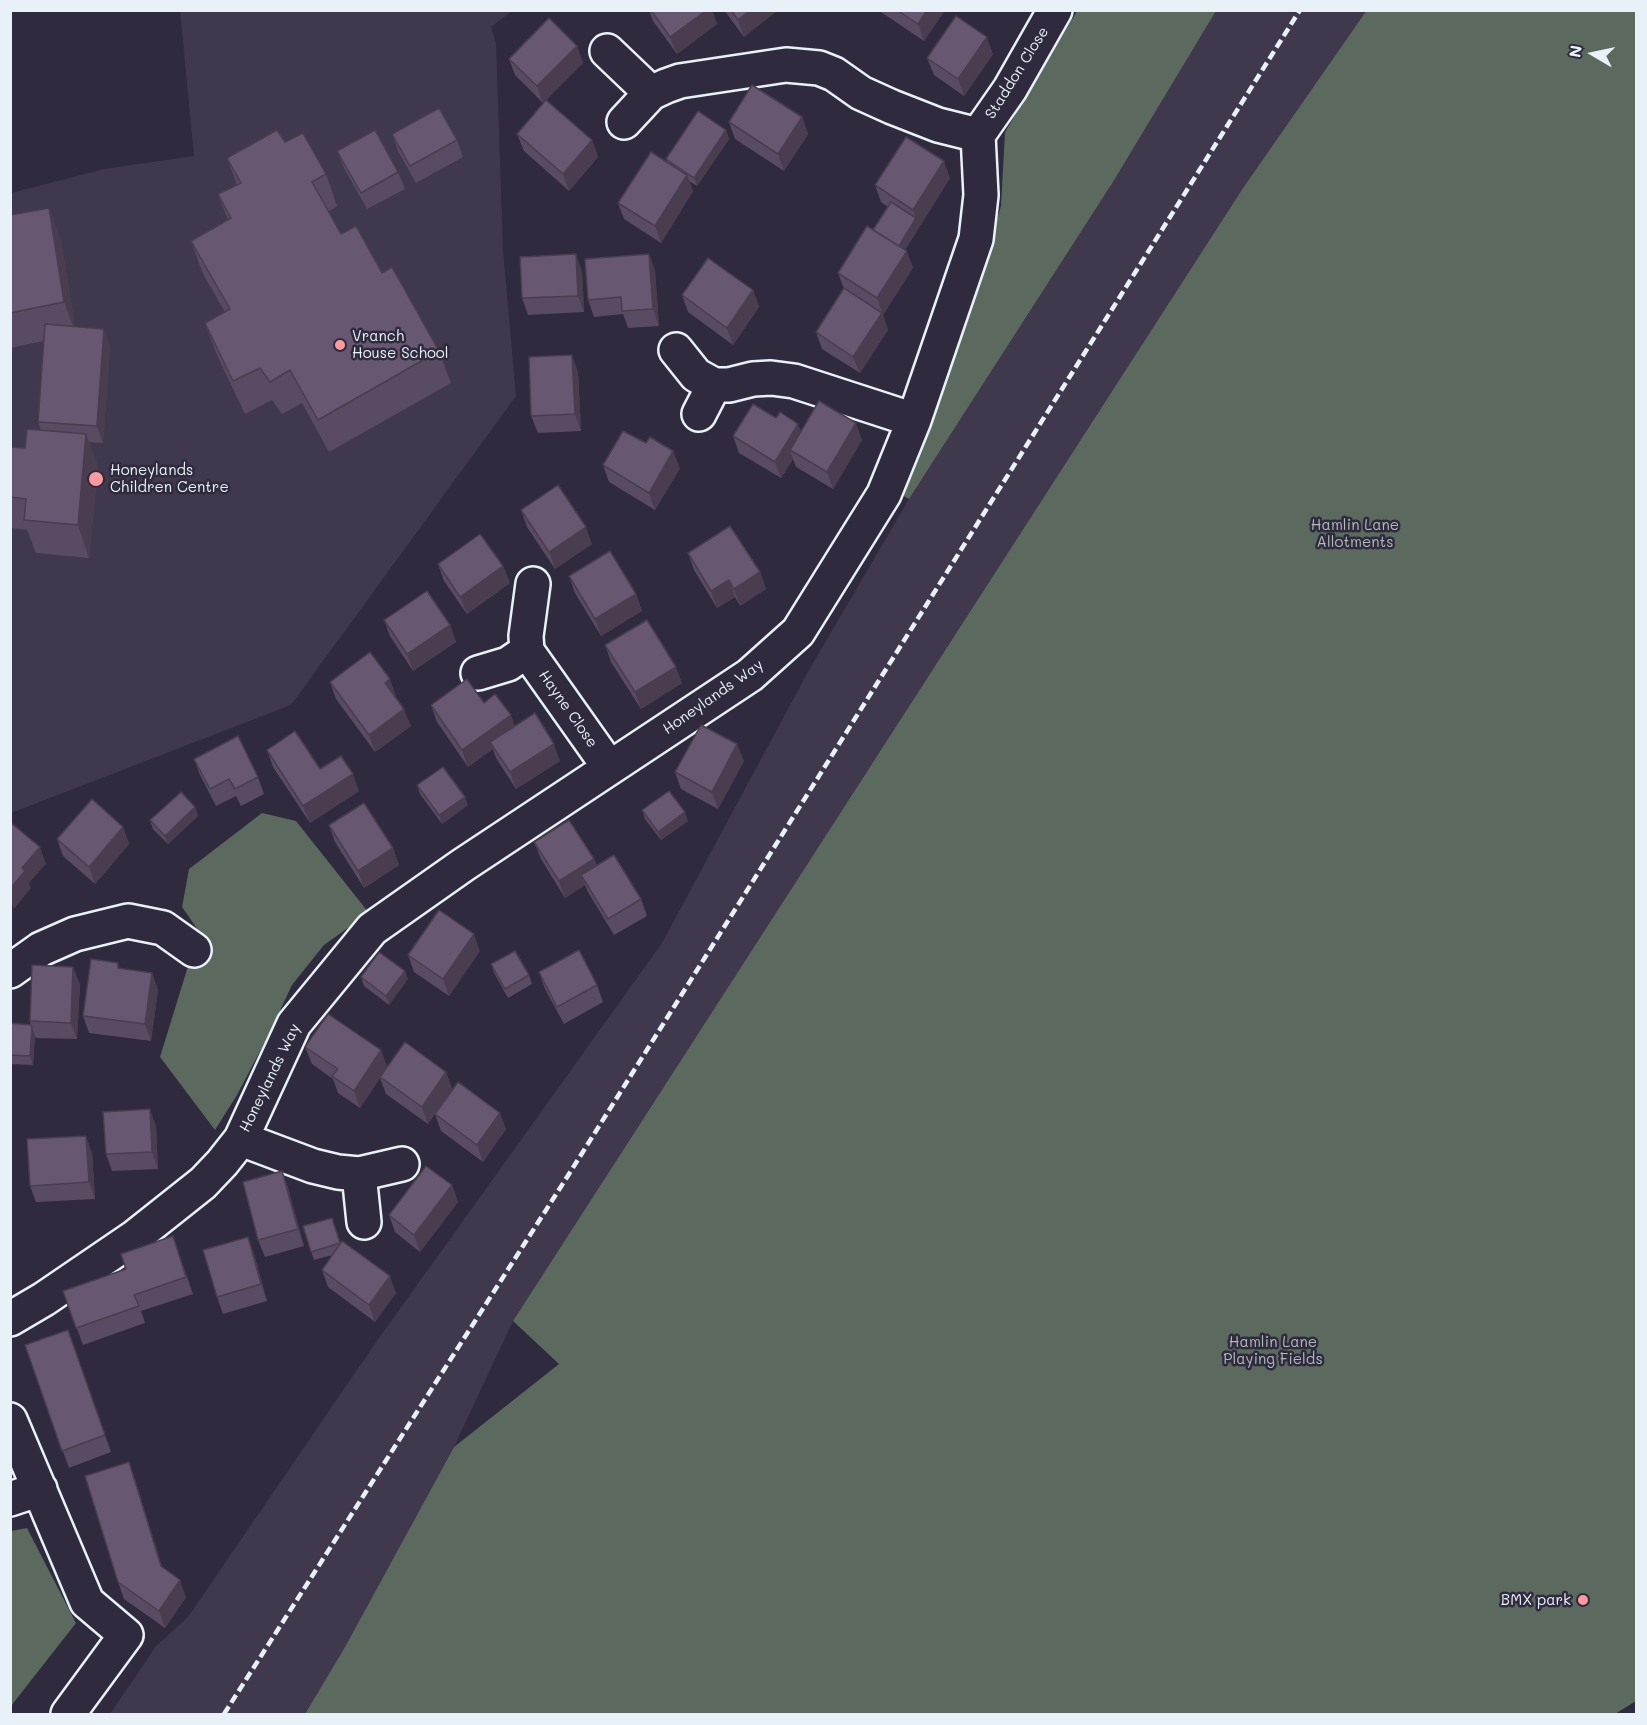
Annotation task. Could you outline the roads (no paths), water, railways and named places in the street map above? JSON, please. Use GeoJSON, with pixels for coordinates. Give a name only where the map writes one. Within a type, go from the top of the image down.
{"type":"FeatureCollection","features":[{"type":"Feature","properties":{"kind":"street","name":"Staddon Close"},"geometry":{"type":"LineString","coordinates":[[978,135],[1010,89],[1055,10]]}},
{"type":"Feature","properties":{"kind":"street"},"geometry":{"type":"LineString","coordinates":[[607,51],[651,93]]}},
{"type":"Feature","properties":{"kind":"street"},"geometry":{"type":"LineString","coordinates":[[624,122],[651,93],[680,81],[786,65],[819,68],[834,74],[861,93],[901,111],[938,125],[978,135]]}},
{"type":"Feature","properties":{"kind":"street","name":"Honeylands Way"},"geometry":{"type":"LineString","coordinates":[[10,1319],[135,1238],[203,1183],[222,1163],[241,1139],[294,1024],[372,929],[463,865],[750,675],[798,632],[884,494],[914,420],[976,238],[981,195],[978,135]]}},
{"type":"Feature","properties":{"kind":"street"},"geometry":{"type":"LineString","coordinates":[[676,350],[696,375],[714,385],[729,385],[753,379],[771,378],[794,381],[914,420]]}},
{"type":"Feature","properties":{"kind":"street"},"geometry":{"type":"LineString","coordinates":[[699,414],[714,385]]}},
{"type":"Feature","properties":{"kind":"street"},"geometry":{"type":"LineString","coordinates":[[478,673],[508,664],[527,651],[526,636],[532,584]]}},
{"type":"Feature","properties":{"kind":"street","name":"Hayne Close"},"geometry":{"type":"LineString","coordinates":[[527,651],[609,767]]}},
{"type":"Feature","properties":{"kind":"street"},"geometry":{"type":"LineString","coordinates":[[10,971],[41,950],[75,934],[128,921],[163,928],[194,950]]}},
{"type":"Feature","properties":{"kind":"street"},"geometry":{"type":"LineString","coordinates":[[241,1139],[313,1166],[338,1172],[359,1173],[402,1164]]}},
{"type":"Feature","properties":{"kind":"street"},"geometry":{"type":"LineString","coordinates":[[359,1173],[364,1222]]}},
{"type":"Feature","properties":{"kind":"street"},"geometry":{"type":"LineString","coordinates":[[10,1420],[25,1494],[87,1602],[126,1635],[68,1714]]}},
{"type":"Feature","properties":{"kind":"railway"},"geometry":{"type":"LineString","coordinates":[[224,1714],[569,1174],[1300,10]]}},
{"type":"Feature","properties":{"kind":"place","name":"Vranch House School"},"geometry":{"type":"Point","coordinates":[340,345]}},
{"type":"Feature","properties":{"kind":"place","name":"Honeylands Children Centre"},"geometry":{"type":"Point","coordinates":[96,479]}},
{"type":"Feature","properties":{"kind":"place","name":"BMX park"},"geometry":{"type":"Point","coordinates":[1583,1600]}},
{"type":"Feature","properties":{"kind":"park label","name":"Hamlin Lane Allotments"},"geometry":{"type":"Point","coordinates":[1355,534]}},
{"type":"Feature","properties":{"kind":"park label","name":"Hamlin Lane Playing Fields"},"geometry":{"type":"Point","coordinates":[1273,1350]}}]}
